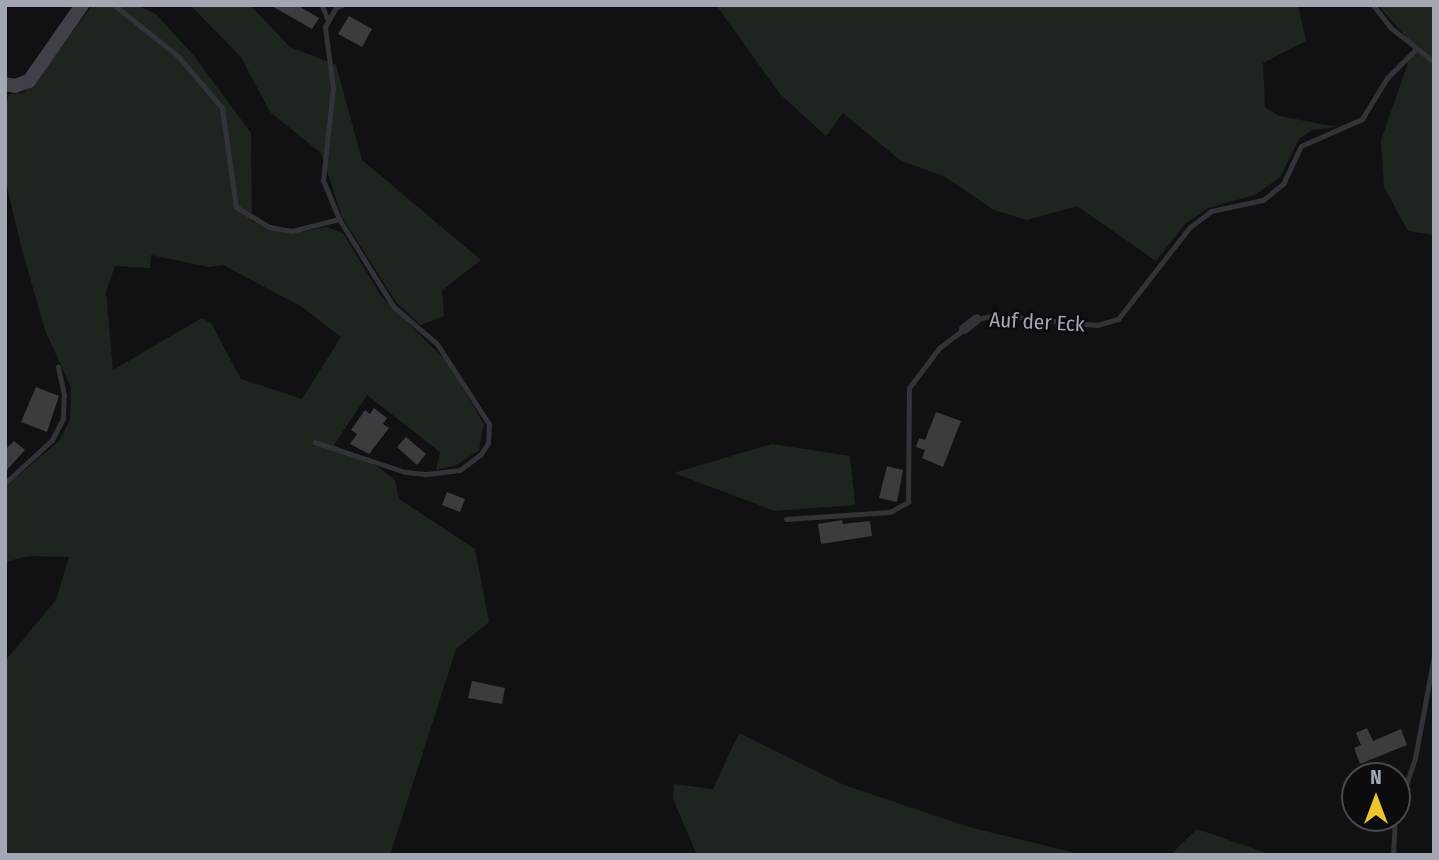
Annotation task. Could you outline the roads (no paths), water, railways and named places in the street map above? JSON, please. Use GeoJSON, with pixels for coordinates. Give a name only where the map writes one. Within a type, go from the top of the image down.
{"type":"FeatureCollection","features":[{"type":"Feature","properties":{"kind":"street"},"geometry":{"type":"LineString","coordinates":[[5,84],[15,86],[29,81],[82,5]]}},
{"type":"Feature","properties":{"kind":"street","name":"Auf der Eck"},"geometry":{"type":"LineString","coordinates":[[964,329],[977,319]]}},
{"type":"Feature","properties":{"kind":"lane"},"geometry":{"type":"LineString","coordinates":[[114,5],[178,56],[222,108],[236,207],[269,227],[292,231],[339,219]]}},
{"type":"Feature","properties":{"kind":"lane"},"geometry":{"type":"LineString","coordinates":[[315,442],[405,472],[425,474],[460,470],[481,454],[488,443],[489,424],[449,361],[393,306],[339,219],[323,180],[332,88],[327,19],[322,5]]}},
{"type":"Feature","properties":{"kind":"lane"},"geometry":{"type":"LineString","coordinates":[[327,19],[342,5]]}},
{"type":"Feature","properties":{"kind":"lane"},"geometry":{"type":"LineString","coordinates":[[1374,5],[1415,50],[1434,62]]}},
{"type":"Feature","properties":{"kind":"lane","name":"Auf der Eck"},"geometry":{"type":"LineString","coordinates":[[977,319],[996,315],[1097,325],[1118,319],[1190,227],[1211,211],[1263,200],[1283,184],[1301,146],[1362,119],[1376,102],[1388,78],[1415,50]]}},
{"type":"Feature","properties":{"kind":"lane","name":"Auf der Eck"},"geometry":{"type":"LineString","coordinates":[[786,519],[890,512],[908,502],[909,388],[939,348],[964,329]]}},
{"type":"Feature","properties":{"kind":"lane"},"geometry":{"type":"LineString","coordinates":[[5,484],[52,440],[63,418],[64,395],[58,367]]}},
{"type":"Feature","properties":{"kind":"lane"},"geometry":{"type":"LineString","coordinates":[[1411,765],[1422,729],[1424,688],[1434,655]]}},
{"type":"Feature","properties":{"kind":"lane"},"geometry":{"type":"LineString","coordinates":[[1424,688],[1434,690]]}},
{"type":"Feature","properties":{"kind":"lane"},"geometry":{"type":"LineString","coordinates":[[1393,855],[1394,832]]}}]}
